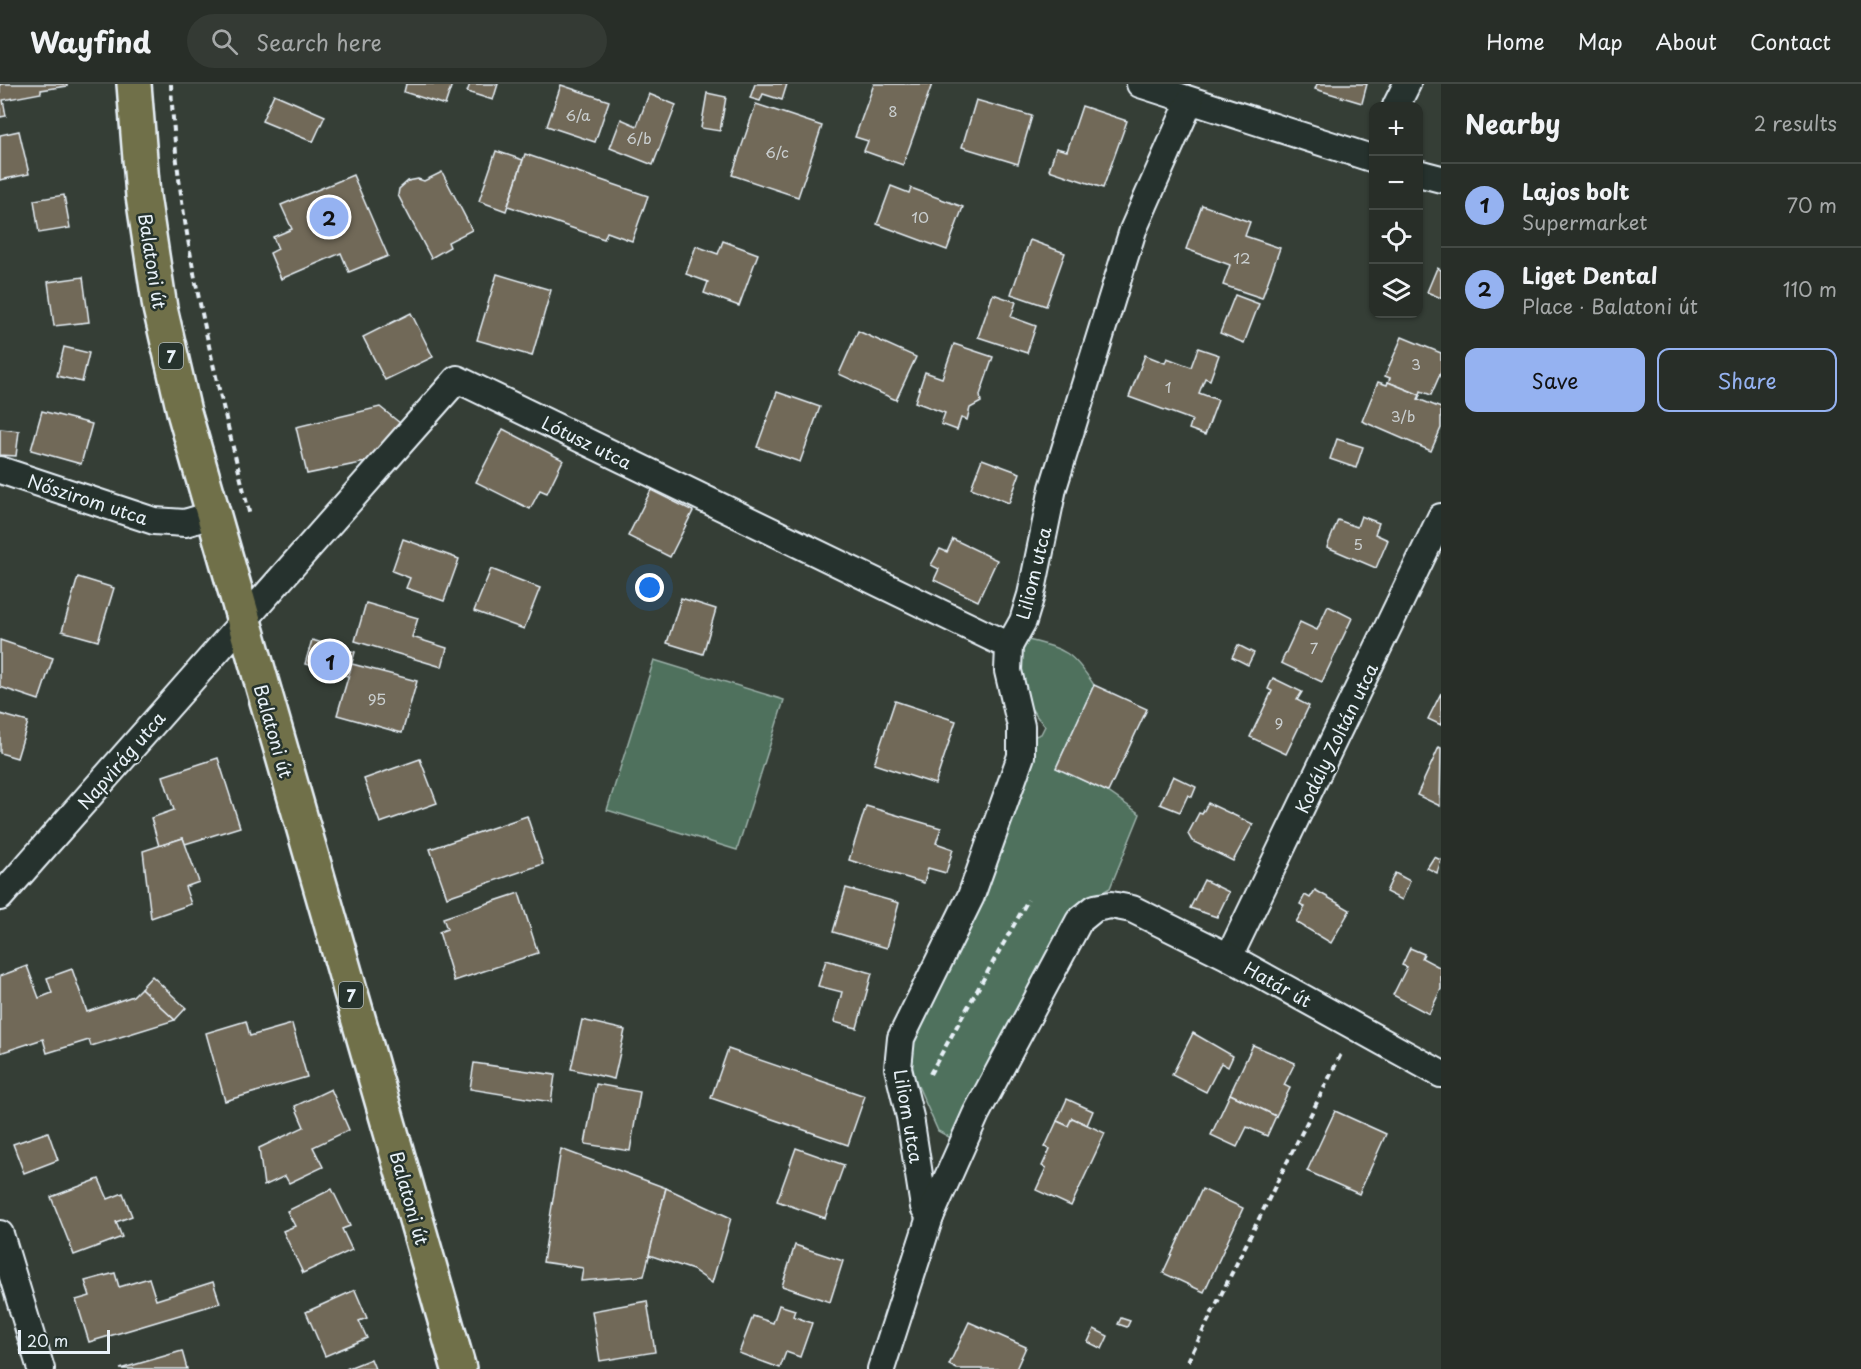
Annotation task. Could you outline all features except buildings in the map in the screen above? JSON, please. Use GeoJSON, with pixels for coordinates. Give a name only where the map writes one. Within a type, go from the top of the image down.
{"type":"FeatureCollection","features":[{"type":"Feature","properties":{"kind":"main road","name":"Balatoni út"},"geometry":{"type":"LineString","coordinates":[[134,84],[143,196],[160,308],[184,412],[459,1369]]}},
{"type":"Feature","properties":{"kind":"street"},"geometry":{"type":"LineString","coordinates":[[1140,84],[1369,157]]}},
{"type":"Feature","properties":{"kind":"street"},"geometry":{"type":"LineString","coordinates":[[1398,102],[1407,84]]}},
{"type":"Feature","properties":{"kind":"street","name":"Liliom utca"},"geometry":{"type":"LineString","coordinates":[[930,1216],[924,1207],[910,1117],[898,1068],[901,1038],[971,896],[1021,756],[1021,726],[1008,672],[1009,646],[1023,621],[1031,595],[1053,488],[1133,231],[1190,100]]}},
{"type":"Feature","properties":{"kind":"street"},"geometry":{"type":"LineString","coordinates":[[1423,174],[1441,179]]}},
{"type":"Feature","properties":{"kind":"street","name":"Lótusz utca"},"geometry":{"type":"LineString","coordinates":[[243,622],[457,379],[1009,646]]}},
{"type":"Feature","properties":{"kind":"street","name":"Nőszirom utca"},"geometry":{"type":"LineString","coordinates":[[0,470],[154,520],[185,523],[212,515]]}},
{"type":"Feature","properties":{"kind":"street","name":"Kodály Zoltán utca"},"geometry":{"type":"LineString","coordinates":[[1229,957],[1441,517]]}},
{"type":"Feature","properties":{"kind":"street","name":"Napvirág utca"},"geometry":{"type":"LineString","coordinates":[[0,897],[243,622]]}},
{"type":"Feature","properties":{"kind":"street","name":"Liliom utca"},"geometry":{"type":"LineString","coordinates":[[881,1369],[930,1216],[976,1114],[1079,921],[1095,908],[1111,905]]}},
{"type":"Feature","properties":{"kind":"street","name":"Határ út"},"geometry":{"type":"LineString","coordinates":[[1111,905],[1132,909],[1229,957],[1441,1074]]}},
{"type":"Feature","properties":{"kind":"street"},"geometry":{"type":"LineString","coordinates":[[0,1234],[42,1369]]}},
{"type":"Feature","properties":{"kind":"path"},"geometry":{"type":"LineString","coordinates":[[171,84],[187,237],[204,327],[252,523]]}},
{"type":"Feature","properties":{"kind":"path"},"geometry":{"type":"LineString","coordinates":[[910,1117],[927,1080],[1028,900]]}},
{"type":"Feature","properties":{"kind":"path"},"geometry":{"type":"LineString","coordinates":[[1188,1361],[1355,1027]]}},
{"type":"Feature","properties":{"kind":"green space"},"geometry":{"type":"Polygon","coordinates":[[[1028,640],[1060,649],[1080,665],[1094,685],[1056,768],[1108,792],[1140,814],[1110,888],[1086,902],[967,1127],[951,1138],[938,1131],[911,1070],[901,1038],[1027,739],[1041,734],[1045,726],[1026,699],[1017,669],[1015,646],[1028,640]]]}},
{"type":"Feature","properties":{"kind":"green space"},"geometry":{"type":"Polygon","coordinates":[[[654,660],[784,700],[737,850],[607,810],[654,660]]]}},
{"type":"Feature","properties":{"kind":"place","name":"Liget Dental"},"geometry":{"type":"Point","coordinates":[329,217]}},
{"type":"Feature","properties":{"kind":"place","name":"Lajos bolt"},"geometry":{"type":"Point","coordinates":[330,661]}}]}
